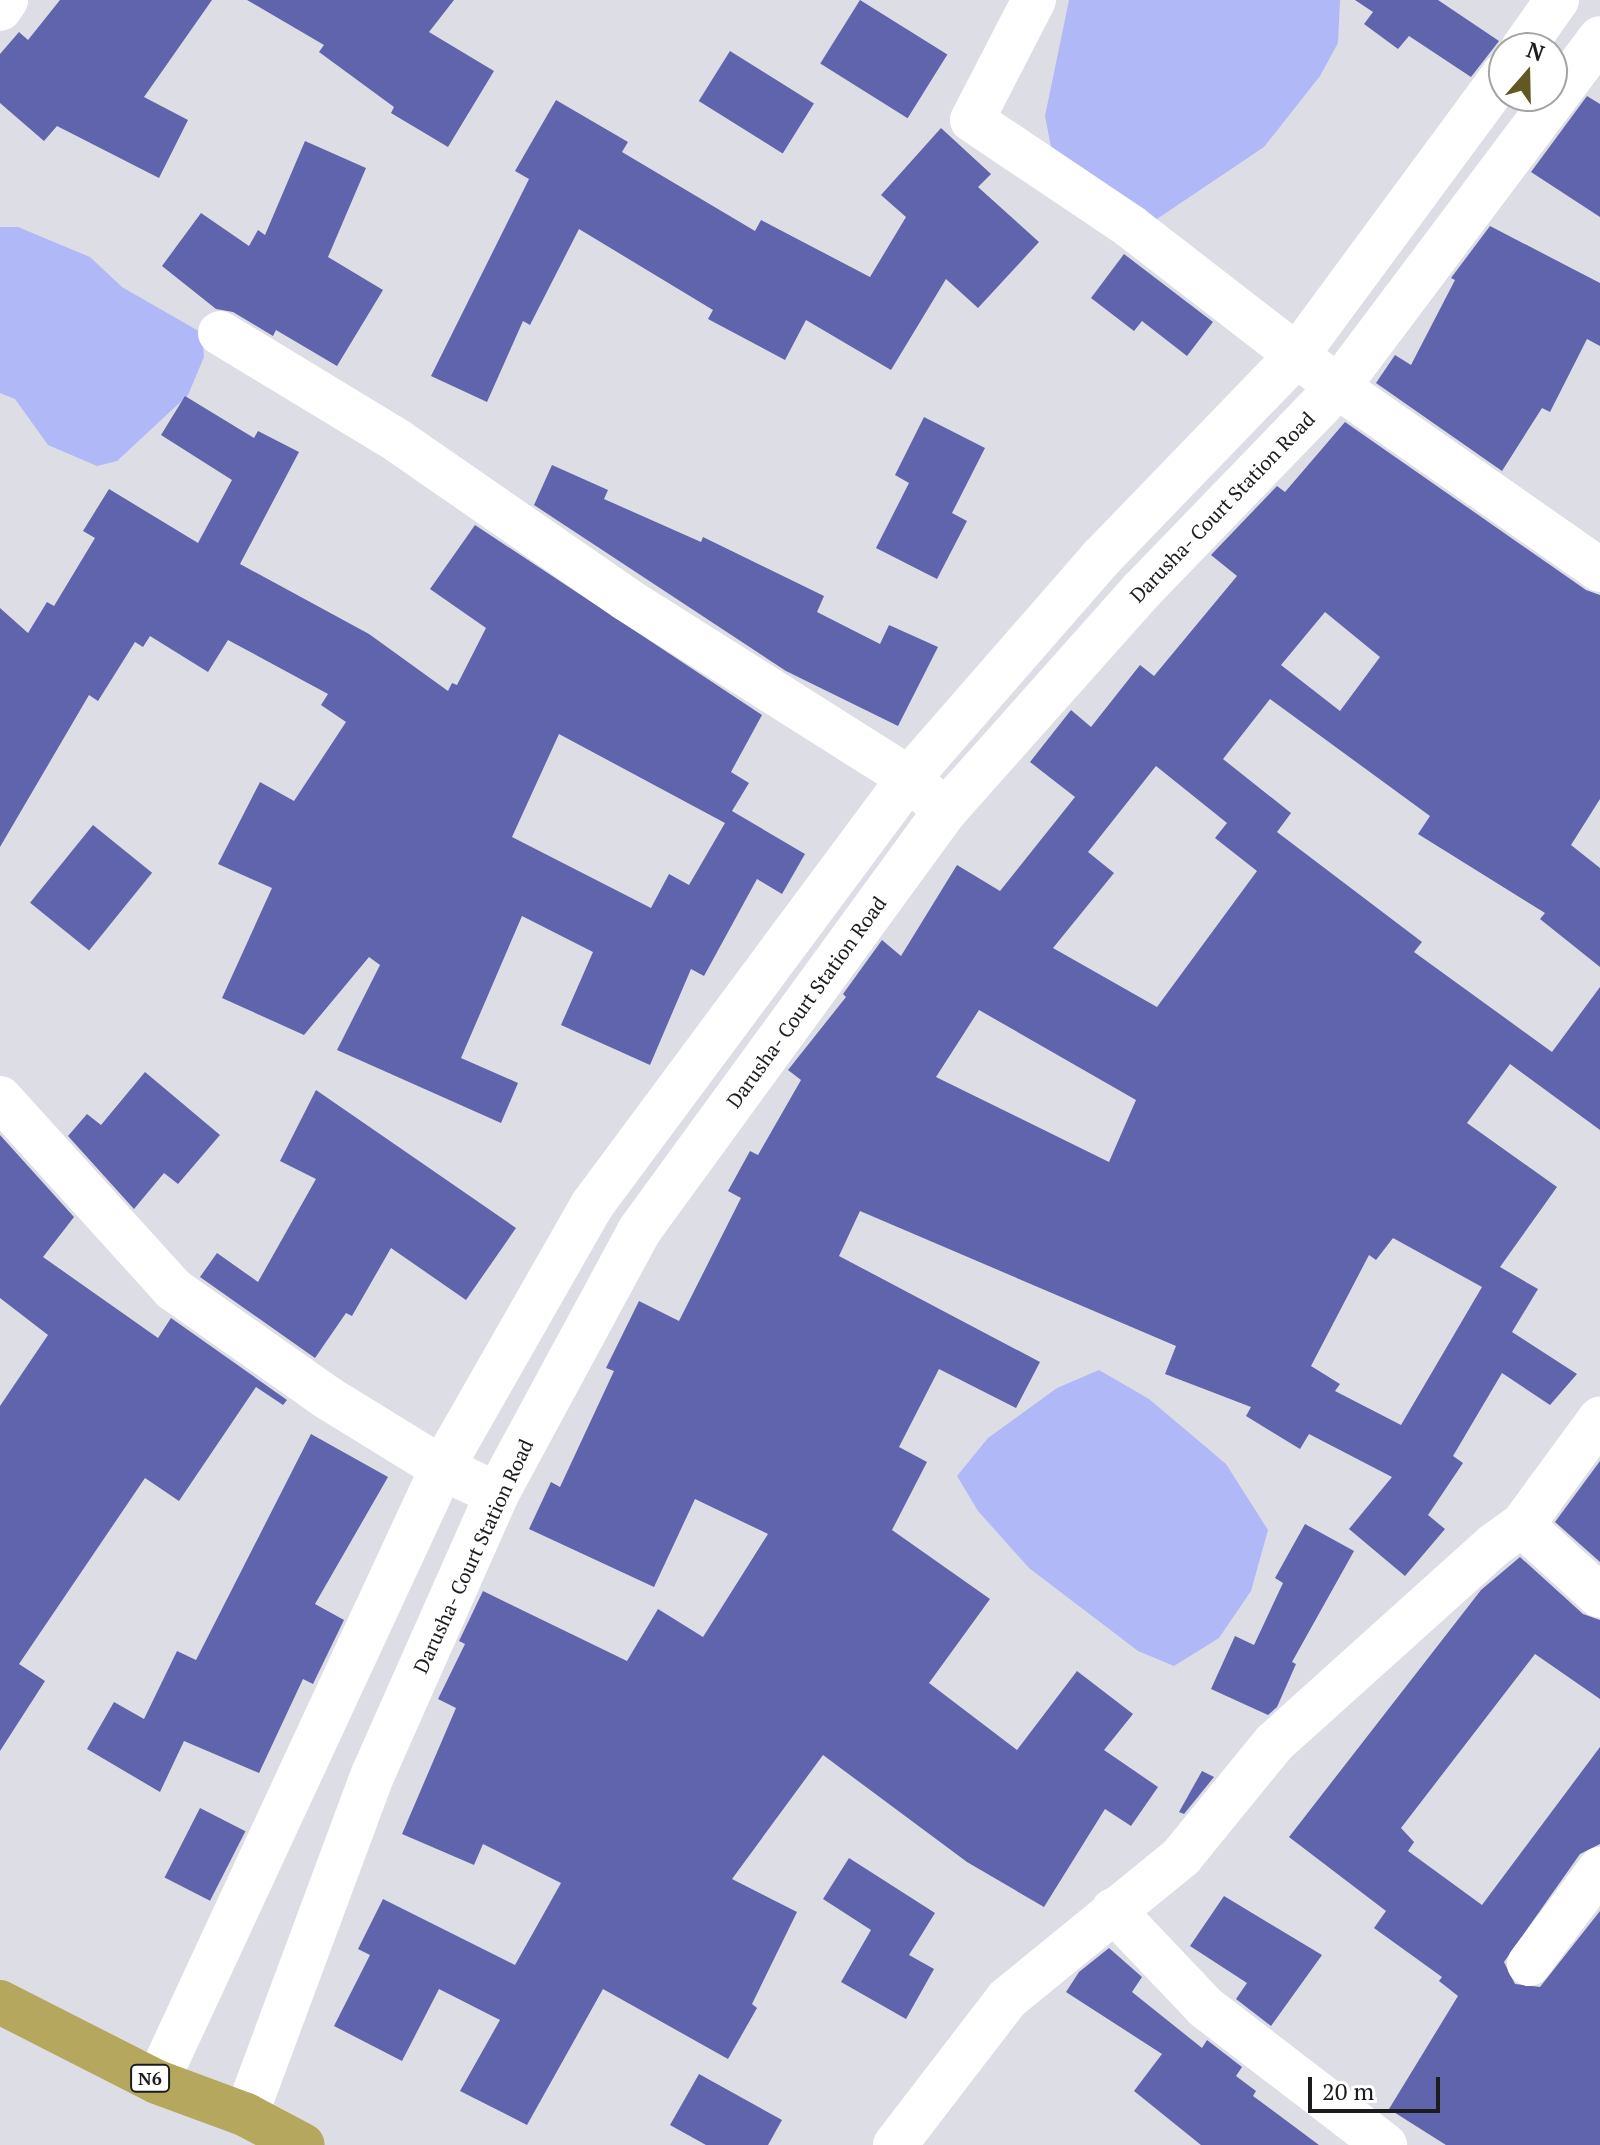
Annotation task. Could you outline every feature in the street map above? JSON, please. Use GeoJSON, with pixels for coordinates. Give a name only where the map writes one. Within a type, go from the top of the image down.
{"type":"FeatureCollection","features":[{"type":"Feature","properties":{"kind":"highway","name":"N6"},"geometry":{"type":"LineString","coordinates":[[0,2002],[157,2082],[246,2115],[303,2145]]}},
{"type":"Feature","properties":{"kind":"street"},"geometry":{"type":"LineString","coordinates":[[0,9],[6,0]]}},
{"type":"Feature","properties":{"kind":"street"},"geometry":{"type":"LineString","coordinates":[[1034,0],[972,120],[1131,227],[1338,387],[1600,570]]}},
{"type":"Feature","properties":{"kind":"street"},"geometry":{"type":"LineString","coordinates":[[1534,32],[1557,0]]}},
{"type":"Feature","properties":{"kind":"street","name":"Darusha- Court Station Road"},"geometry":{"type":"LineString","coordinates":[[246,2115],[373,1774],[497,1494],[639,1231],[945,811],[1142,590],[1338,387],[1600,38]]}},
{"type":"Feature","properties":{"kind":"street"},"geometry":{"type":"LineString","coordinates":[[157,2082],[442,1468],[592,1205],[909,778],[1101,558],[1297,355],[1488,96]]}},
{"type":"Feature","properties":{"kind":"street"},"geometry":{"type":"LineString","coordinates":[[220,333],[398,441],[626,599],[909,778],[945,811]]}},
{"type":"Feature","properties":{"kind":"street"},"geometry":{"type":"LineString","coordinates":[[0,1098],[173,1289],[328,1398],[442,1468],[497,1494]]}},
{"type":"Feature","properties":{"kind":"street"},"geometry":{"type":"LineString","coordinates":[[895,2145],[1007,1999],[1181,1857],[1274,1743],[1494,1545],[1522,1525],[1600,1419]]}},
{"type":"Feature","properties":{"kind":"street"},"geometry":{"type":"LineString","coordinates":[[1522,1525],[1600,1596]]}},
{"type":"Feature","properties":{"kind":"street"},"geometry":{"type":"LineString","coordinates":[[1529,1964],[1600,1869]]}},
{"type":"Feature","properties":{"kind":"street"},"geometry":{"type":"LineString","coordinates":[[1113,1910],[1205,2007],[1385,2145]]}},
{"type":"Feature","properties":{"kind":"water"},"geometry":{"type":"Polygon","coordinates":[[[1069,0],[1340,0],[1338,43],[1320,76],[1264,147],[1151,223],[1054,162],[1045,116],[1069,0]]]}},
{"type":"Feature","properties":{"kind":"water"},"geometry":{"type":"Polygon","coordinates":[[[0,227],[18,227],[90,257],[122,287],[202,333],[204,357],[188,395],[117,461],[97,466],[48,445],[15,399],[0,393],[0,227]]]}},
{"type":"Feature","properties":{"kind":"water"},"geometry":{"type":"Polygon","coordinates":[[[1099,1370],[1149,1399],[1226,1464],[1268,1530],[1251,1591],[1219,1638],[1174,1666],[1138,1651],[1029,1568],[978,1511],[957,1476],[988,1438],[1057,1388],[1099,1370]]]}},
{"type":"Feature","properties":{"kind":"building"},"geometry":{"type":"Polygon","coordinates":[[[60,0],[212,0],[144,97],[188,120],[159,178],[57,126],[44,141],[0,103],[0,54],[19,32],[28,40],[60,0]]]}},
{"type":"Feature","properties":{"kind":"building"},"geometry":{"type":"Polygon","coordinates":[[[247,0],[454,0],[429,32],[494,71],[448,147],[391,113],[394,107],[319,52],[324,45],[247,0]]]}},
{"type":"Feature","properties":{"kind":"building"},"geometry":{"type":"Polygon","coordinates":[[[860,0],[947,55],[908,118],[820,64],[860,0]]]}},
{"type":"Feature","properties":{"kind":"building"},"geometry":{"type":"Polygon","coordinates":[[[1355,0],[1438,0],[1488,34],[1488,55],[1471,77],[1409,36],[1398,49],[1364,24],[1373,12],[1355,0]]]}},
{"type":"Feature","properties":{"kind":"building"},"geometry":{"type":"Polygon","coordinates":[[[730,51],[814,103],[783,153],[699,101],[730,51]]]}},
{"type":"Feature","properties":{"kind":"building"},"geometry":{"type":"Polygon","coordinates":[[[1587,96],[1600,104],[1600,217],[1531,172],[1587,96]]]}},
{"type":"Feature","properties":{"kind":"building"},"geometry":{"type":"Polygon","coordinates":[[[556,100],[628,142],[622,152],[755,231],[761,220],[870,277],[906,217],[881,195],[941,128],[991,174],[978,187],[1039,242],[978,308],[946,279],[891,370],[806,320],[785,360],[708,319],[713,310],[579,229],[530,325],[523,321],[487,402],[431,376],[529,179],[515,171],[556,100]]]}},
{"type":"Feature","properties":{"kind":"building"},"geometry":{"type":"Polygon","coordinates":[[[305,141],[366,168],[328,257],[383,290],[337,366],[276,330],[273,336],[233,312],[216,309],[162,266],[201,213],[249,246],[258,230],[265,235],[305,141]]]}},
{"type":"Feature","properties":{"kind":"building"},"geometry":{"type":"Polygon","coordinates":[[[1490,226],[1600,283],[1600,346],[1587,339],[1550,412],[1542,408],[1502,471],[1376,383],[1395,355],[1411,365],[1455,280],[1451,278],[1490,226]]]}},
{"type":"Feature","properties":{"kind":"building"},"geometry":{"type":"Polygon","coordinates":[[[1124,254],[1213,322],[1187,356],[1142,321],[1134,331],[1091,298],[1124,254]]]}},
{"type":"Feature","properties":{"kind":"building"},"geometry":{"type":"Polygon","coordinates":[[[185,396],[254,438],[258,431],[299,452],[240,564],[369,634],[448,691],[452,683],[457,685],[486,628],[430,589],[475,525],[762,715],[731,772],[749,783],[732,811],[805,854],[782,894],[757,879],[704,976],[691,969],[650,1065],[561,1025],[593,952],[522,916],[461,1058],[518,1083],[501,1123],[337,1050],[380,965],[369,957],[304,1035],[222,998],[272,888],[218,864],[260,782],[294,801],[346,722],[321,705],[328,694],[228,640],[208,672],[150,636],[143,647],[135,642],[98,701],[89,695],[0,847],[0,608],[28,633],[47,602],[54,606],[95,538],[83,531],[109,489],[198,543],[232,480],[161,435],[185,396]],[[559,734],[512,837],[651,908],[669,874],[689,885],[725,823],[559,734]]]}},
{"type":"Feature","properties":{"kind":"building"},"geometry":{"type":"Polygon","coordinates":[[[924,417],[985,448],[952,513],[967,521],[937,579],[876,548],[909,483],[895,475],[924,417]]]}},
{"type":"Feature","properties":{"kind":"building"},"geometry":{"type":"Polygon","coordinates":[[[1345,422],[1586,590],[1600,595],[1600,799],[1571,845],[1600,868],[1600,967],[1540,919],[1545,913],[1418,834],[1430,816],[1270,699],[1223,759],[1291,813],[1277,832],[1422,942],[1414,952],[1552,1052],[1600,987],[1600,1130],[1510,1064],[1467,1123],[1557,1187],[1500,1267],[1538,1289],[1512,1332],[1577,1374],[1550,1405],[1502,1373],[1453,1456],[1463,1463],[1428,1515],[1445,1529],[1405,1576],[1349,1529],[1392,1477],[1309,1434],[1300,1449],[1246,1416],[1251,1407],[1165,1374],[1176,1346],[860,1211],[839,1256],[1040,1362],[1016,1408],[939,1369],[899,1447],[927,1462],[892,1530],[990,1599],[929,1683],[1017,1750],[1077,1671],[1133,1714],[1104,1750],[1158,1787],[1131,1826],[1105,1809],[1044,1907],[967,1862],[823,1755],[732,1879],[797,1912],[752,2004],[757,2008],[728,2059],[603,1989],[527,2125],[460,2091],[500,2020],[439,1989],[402,2061],[334,2026],[370,1955],[358,1949],[383,1899],[515,1965],[561,1883],[483,1844],[474,1865],[402,1834],[456,1708],[438,1699],[465,1644],[459,1641],[483,1591],[627,1661],[658,1609],[703,1637],[768,1534],[695,1499],[654,1587],[529,1529],[551,1482],[560,1487],[614,1371],[606,1368],[639,1301],[679,1321],[741,1198],[728,1191],[750,1151],[758,1155],[801,1080],[788,1070],[846,997],[843,994],[882,940],[901,956],[957,865],[1000,891],[1075,797],[1030,762],[1071,710],[1091,727],[1140,665],[1154,676],[1237,576],[1211,555],[1277,486],[1285,492],[1345,422]],[[1325,612],[1281,665],[1340,711],[1380,657],[1325,612]],[[1156,766],[1088,852],[1114,873],[1053,948],[1157,1007],[1257,871],[1215,838],[1227,823],[1156,766]],[[979,1010],[936,1077],[1109,1162],[1136,1100],[979,1010]],[[1393,1238],[1376,1260],[1369,1255],[1311,1366],[1340,1384],[1335,1391],[1401,1425],[1482,1287],[1393,1238]]]}},
{"type":"Feature","properties":{"kind":"building"},"geometry":{"type":"Polygon","coordinates":[[[552,465],[608,490],[604,499],[701,542],[703,537],[824,596],[817,612],[880,644],[889,625],[938,647],[898,726],[786,671],[534,505],[552,465]]]}},
{"type":"Feature","properties":{"kind":"building"},"geometry":{"type":"Polygon","coordinates":[[[93,825],[152,873],[89,951],[30,903],[93,825]]]}},
{"type":"Feature","properties":{"kind":"building"},"geometry":{"type":"Polygon","coordinates":[[[145,1072],[220,1135],[178,1184],[164,1173],[134,1209],[68,1136],[87,1114],[101,1125],[145,1072]]]}},
{"type":"Feature","properties":{"kind":"building"},"geometry":{"type":"Polygon","coordinates":[[[316,1090],[516,1228],[466,1300],[391,1248],[352,1316],[346,1313],[315,1358],[200,1277],[217,1253],[258,1282],[316,1179],[280,1161],[316,1090]]]}},
{"type":"Feature","properties":{"kind":"building"},"geometry":{"type":"Polygon","coordinates":[[[0,1135],[74,1217],[43,1257],[158,1338],[171,1318],[287,1400],[283,1405],[256,1387],[179,1501],[145,1478],[19,1664],[45,1681],[0,1751],[0,1406],[48,1335],[0,1298],[0,1135]]]}},
{"type":"Feature","properties":{"kind":"building"},"geometry":{"type":"Polygon","coordinates":[[[311,1434],[388,1477],[315,1604],[344,1620],[313,1684],[303,1679],[259,1773],[184,1741],[160,1792],[87,1749],[114,1702],[144,1719],[177,1651],[196,1660],[311,1434]]]}},
{"type":"Feature","properties":{"kind":"building"},"geometry":{"type":"Polygon","coordinates":[[[1600,1461],[1600,1562],[1555,1522],[1600,1461]]]}},
{"type":"Feature","properties":{"kind":"building"},"geometry":{"type":"Polygon","coordinates":[[[1305,1524],[1354,1551],[1292,1662],[1296,1664],[1277,1707],[1268,1715],[1211,1689],[1235,1636],[1254,1645],[1283,1583],[1275,1578],[1305,1524]]]}},
{"type":"Feature","properties":{"kind":"building"},"geometry":{"type":"Polygon","coordinates":[[[1520,1557],[1583,1614],[1600,1620],[1600,1699],[1535,1654],[1401,1828],[1414,1842],[1408,1851],[1482,1905],[1600,1747],[1600,1844],[1580,1854],[1504,1962],[1515,1984],[1540,1987],[1600,1911],[1600,2145],[1446,2145],[1389,2109],[1458,1996],[1439,1981],[1442,1977],[1374,1928],[1386,1911],[1289,1837],[1481,1590],[1520,1557]]]}},
{"type":"Feature","properties":{"kind":"building"},"geometry":{"type":"Polygon","coordinates":[[[1202,1771],[1214,1777],[1184,1814],[1179,1812],[1202,1771]]]}},
{"type":"Feature","properties":{"kind":"building"},"geometry":{"type":"Polygon","coordinates":[[[200,1808],[245,1831],[210,1901],[165,1877],[200,1808]]]}},
{"type":"Feature","properties":{"kind":"building"},"geometry":{"type":"Polygon","coordinates":[[[849,1858],[935,1913],[909,1955],[934,1969],[906,2019],[841,1982],[871,1930],[823,1899],[849,1858]]]}},
{"type":"Feature","properties":{"kind":"building"},"geometry":{"type":"Polygon","coordinates":[[[1224,1896],[1322,1955],[1271,2026],[1236,1999],[1247,1983],[1190,1946],[1224,1896]]]}},
{"type":"Feature","properties":{"kind":"building"},"geometry":{"type":"Polygon","coordinates":[[[1109,1948],[1142,1977],[1132,1992],[1202,2048],[1207,2040],[1242,2067],[1236,2076],[1256,2091],[1253,2096],[1319,2145],[1201,2145],[1134,2091],[1162,2054],[1066,1992],[1079,1972],[1109,1948]]]}},
{"type":"Feature","properties":{"kind":"building"},"geometry":{"type":"Polygon","coordinates":[[[699,2074],[782,2120],[768,2145],[706,2145],[670,2125],[699,2074]]]}}]}
